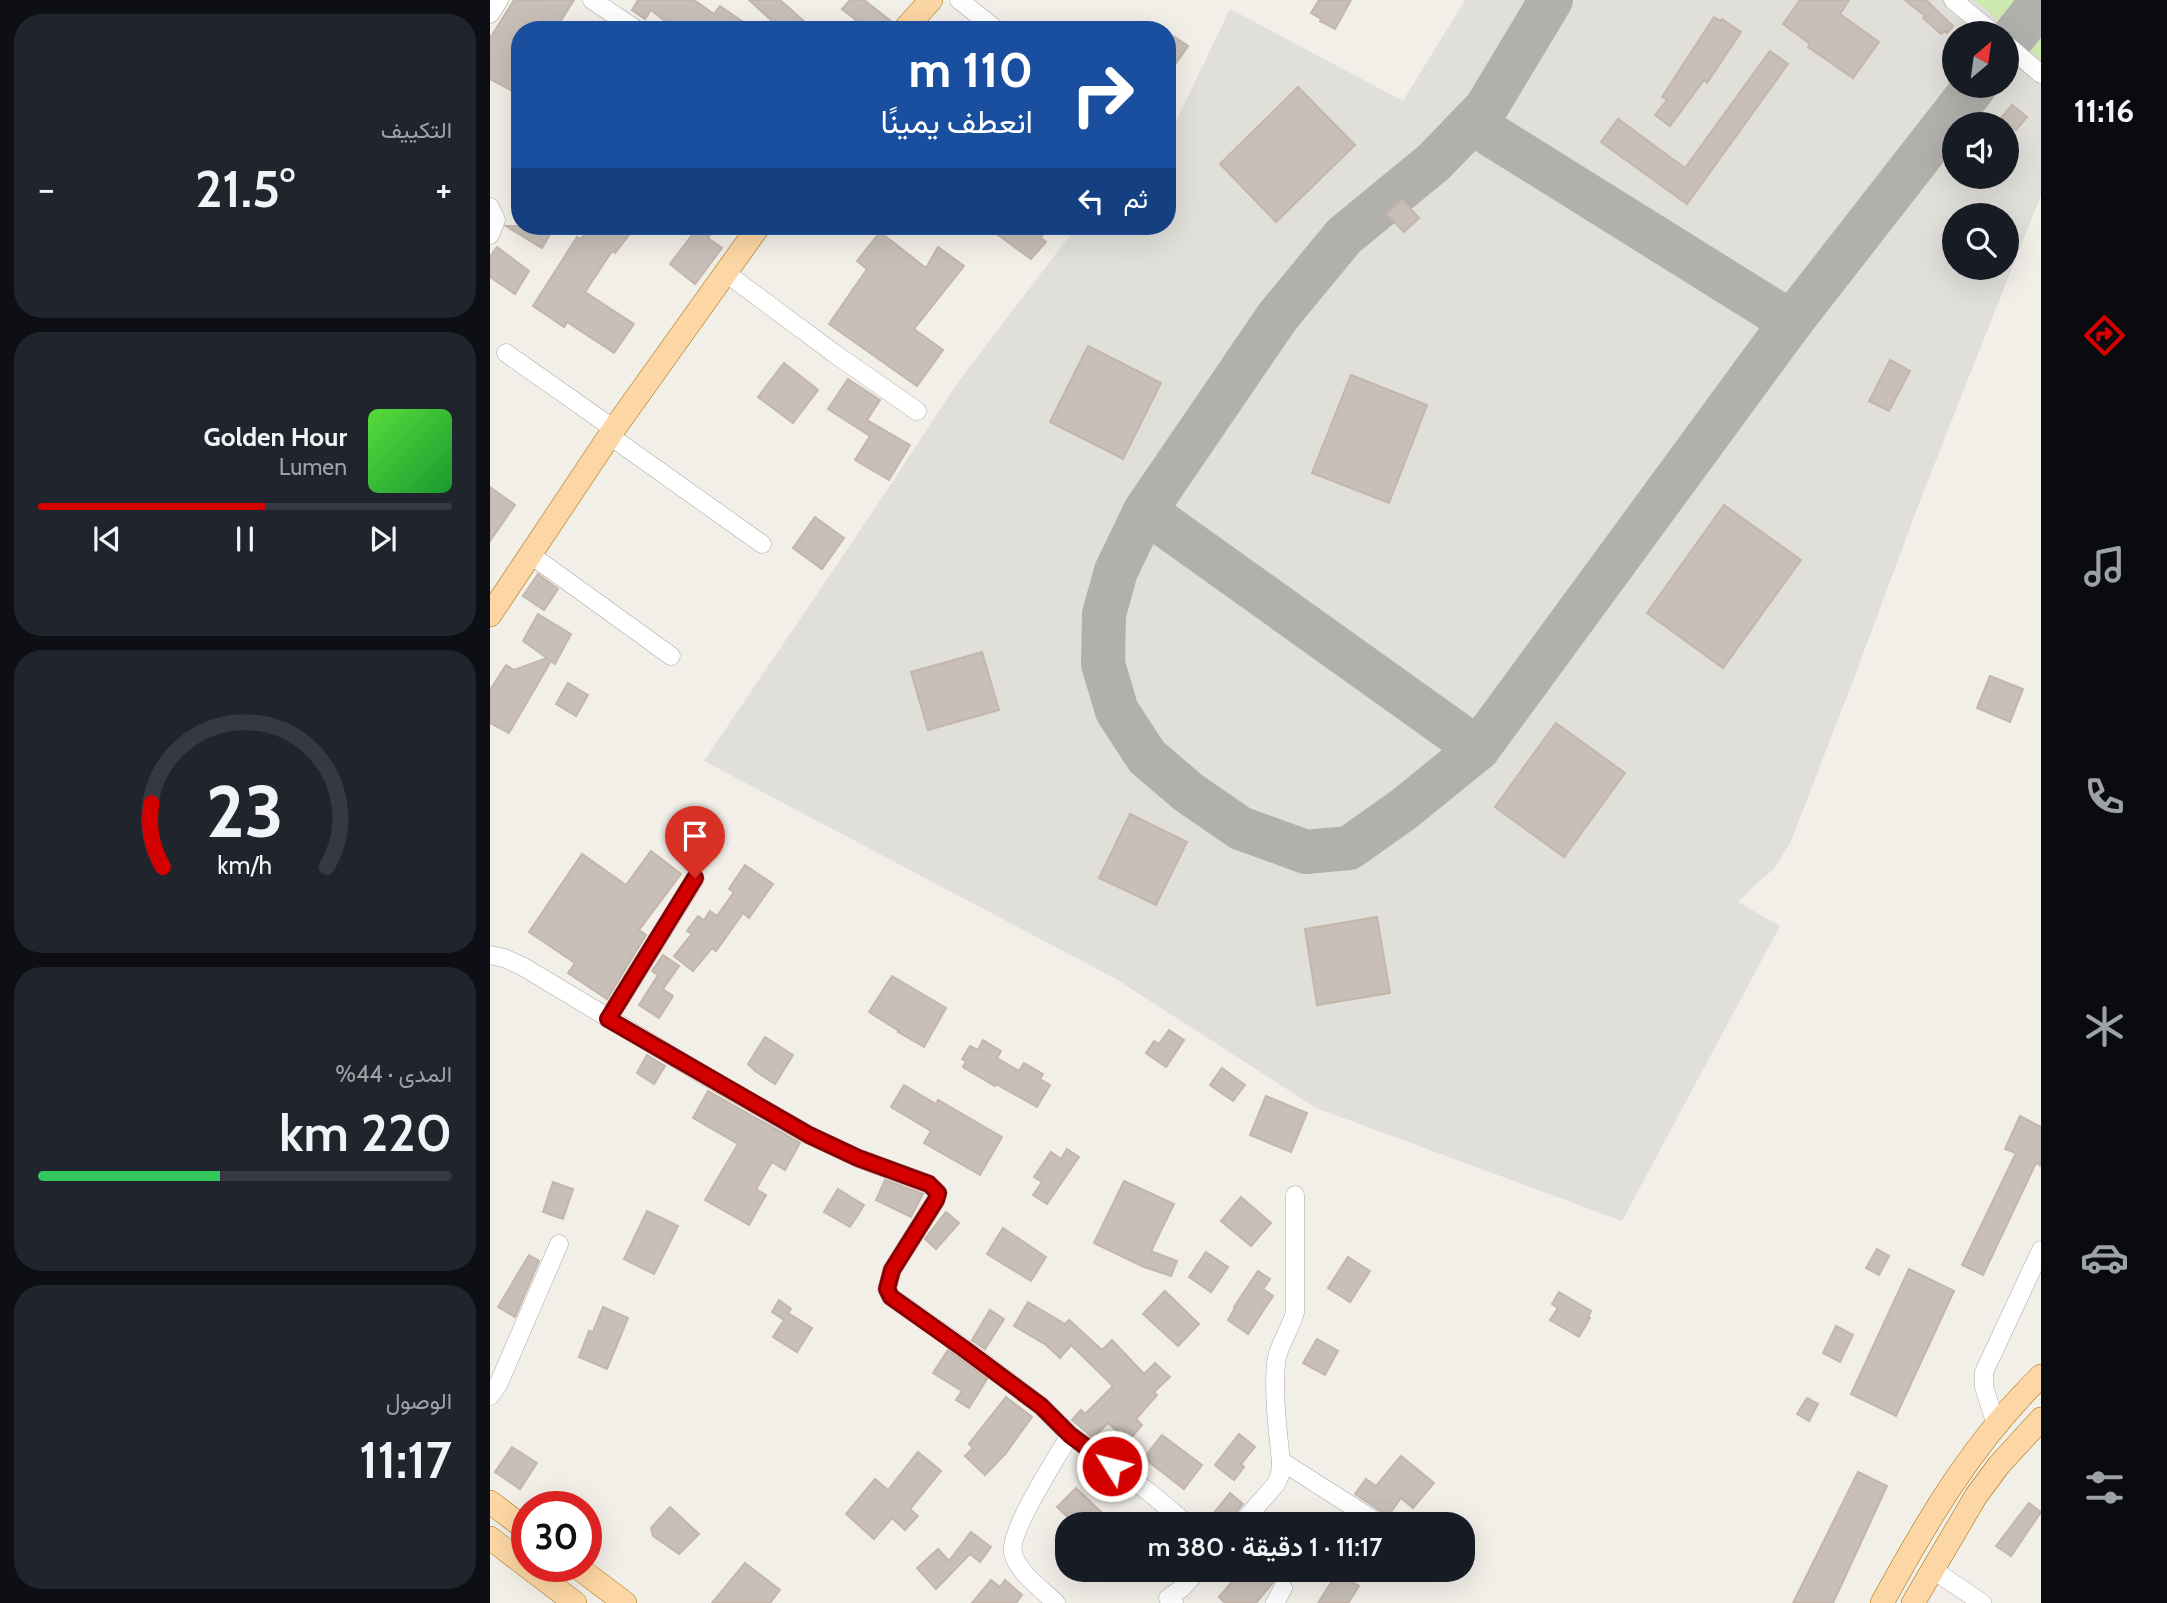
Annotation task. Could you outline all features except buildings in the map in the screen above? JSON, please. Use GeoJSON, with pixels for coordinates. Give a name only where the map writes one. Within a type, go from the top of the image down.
{"type":"FeatureCollection","features":[{"type":"Feature","properties":{"kind":"main road"},"geometry":{"type":"LineString","coordinates":[[912,21],[931,0]]}},
{"type":"Feature","properties":{"kind":"main road"},"geometry":{"type":"LineString","coordinates":[[490,615],[612,432],[753,235]]}},
{"type":"Feature","properties":{"kind":"main road"},"geometry":{"type":"LineString","coordinates":[[1882,1603],[1952,1482],[1996,1425],[2041,1376]]}},
{"type":"Feature","properties":{"kind":"main road"},"geometry":{"type":"LineString","coordinates":[[1913,1603],[1976,1496],[1999,1465],[2041,1419]]}},
{"type":"Feature","properties":{"kind":"main road"},"geometry":{"type":"LineString","coordinates":[[490,1502],[511,1518]]}},
{"type":"Feature","properties":{"kind":"main road"},"geometry":{"type":"LineString","coordinates":[[490,1538],[575,1603]]}},
{"type":"Feature","properties":{"kind":"main road"},"geometry":{"type":"LineString","coordinates":[[597,1582],[625,1603]]}},
{"type":"Feature","properties":{"kind":"street"},"geometry":{"type":"LineString","coordinates":[[490,14],[499,0]]}},
{"type":"Feature","properties":{"kind":"street"},"geometry":{"type":"LineString","coordinates":[[592,0],[624,21]]}},
{"type":"Feature","properties":{"kind":"street"},"geometry":{"type":"LineString","coordinates":[[959,0],[986,21]]}},
{"type":"Feature","properties":{"kind":"street"},"geometry":{"type":"LineString","coordinates":[[1953,0],[1978,21]]}},
{"type":"Feature","properties":{"kind":"street"},"geometry":{"type":"LineString","coordinates":[[2020,57],[2041,74]]}},
{"type":"Feature","properties":{"kind":"street"},"geometry":{"type":"LineString","coordinates":[[490,207],[496,219],[490,235]]}},
{"type":"Feature","properties":{"kind":"street"},"geometry":{"type":"LineString","coordinates":[[726,273],[917,411]]}},
{"type":"Feature","properties":{"kind":"street"},"geometry":{"type":"LineString","coordinates":[[506,353],[762,544]]}},
{"type":"Feature","properties":{"kind":"street"},"geometry":{"type":"LineString","coordinates":[[531,555],[671,656]]}},
{"type":"Feature","properties":{"kind":"street"},"geometry":{"type":"LineString","coordinates":[[608,1019],[695,878]]}},
{"type":"Feature","properties":{"kind":"street"},"geometry":{"type":"LineString","coordinates":[[490,955],[522,966],[809,1135],[934,1188],[938,1193],[936,1200],[892,1270],[887,1289],[891,1297],[1041,1406],[1070,1435],[1173,1512]]}},
{"type":"Feature","properties":{"kind":"street"},"geometry":{"type":"LineString","coordinates":[[1252,1512],[1276,1484],[1280,1475],[1275,1370],[1281,1344],[1295,1312],[1296,1195]]}},
{"type":"Feature","properties":{"kind":"street"},"geometry":{"type":"LineString","coordinates":[[490,1395],[498,1385],[559,1244]]}},
{"type":"Feature","properties":{"kind":"street"},"geometry":{"type":"LineString","coordinates":[[1996,1425],[1984,1387],[1984,1373],[2041,1250]]}},
{"type":"Feature","properties":{"kind":"street"},"geometry":{"type":"LineString","coordinates":[[1056,1603],[1018,1565],[1012,1543],[1021,1521],[1070,1435]]}},
{"type":"Feature","properties":{"kind":"street"},"geometry":{"type":"LineString","coordinates":[[1281,1461],[1361,1512]]}},
{"type":"Feature","properties":{"kind":"street"},"geometry":{"type":"LineString","coordinates":[[1931,1569],[1982,1603]]}},
{"type":"Feature","properties":{"kind":"street"},"geometry":{"type":"LineString","coordinates":[[1168,1601],[1187,1582]]}},
{"type":"Feature","properties":{"kind":"shaded area"},"geometry":{"type":"Polygon","coordinates":[[[1465,0],[2041,0],[2041,195],[2019,251],[2019,203],[1942,203],[1942,280],[2007,280],[1921,498],[1791,841],[1774,869],[1738,902],[1780,926],[1622,1221],[1316,1108],[1116,979],[704,761],[956,385],[1070,235],[1176,235],[1176,121],[1230,9],[1403,101],[1465,0]]]}},
{"type":"Feature","properties":{"kind":"green space"},"geometry":{"type":"Polygon","coordinates":[[[1974,0],[2029,0],[2014,21],[2000,21],[1974,0]]]}},
{"type":"Feature","properties":{"kind":"green space"},"geometry":{"type":"Polygon","coordinates":[[[2041,29],[2041,60],[2026,47],[2041,29]]]}},
{"type":"Feature","properties":{"kind":"taxiway"},"geometry":{"type":"LineString","coordinates":[[1551,0],[1486,108],[1434,162],[1344,236],[1278,316],[1145,511],[1116,571],[1104,614],[1103,664],[1117,711],[1147,757],[1188,792],[1240,828],[1306,852],[1349,848],[1404,809],[1478,749],[1791,322],[1966,98]]}},
{"type":"Feature","properties":{"kind":"taxiway"},"geometry":{"type":"LineString","coordinates":[[2020,29],[2041,2]]}},
{"type":"Feature","properties":{"kind":"taxiway"},"geometry":{"type":"LineString","coordinates":[[1472,123],[1791,322]]}},
{"type":"Feature","properties":{"kind":"taxiway"},"geometry":{"type":"LineString","coordinates":[[1145,511],[1478,749]]}},
{"type":"Feature","properties":{"kind":"route"},"geometry":{"type":"LineString","coordinates":[[695,878],[608,1019],[809,1135],[934,1188],[938,1193],[936,1200],[892,1270],[887,1289],[891,1297],[1041,1406],[1070,1435],[1112,1466]]}}]}
